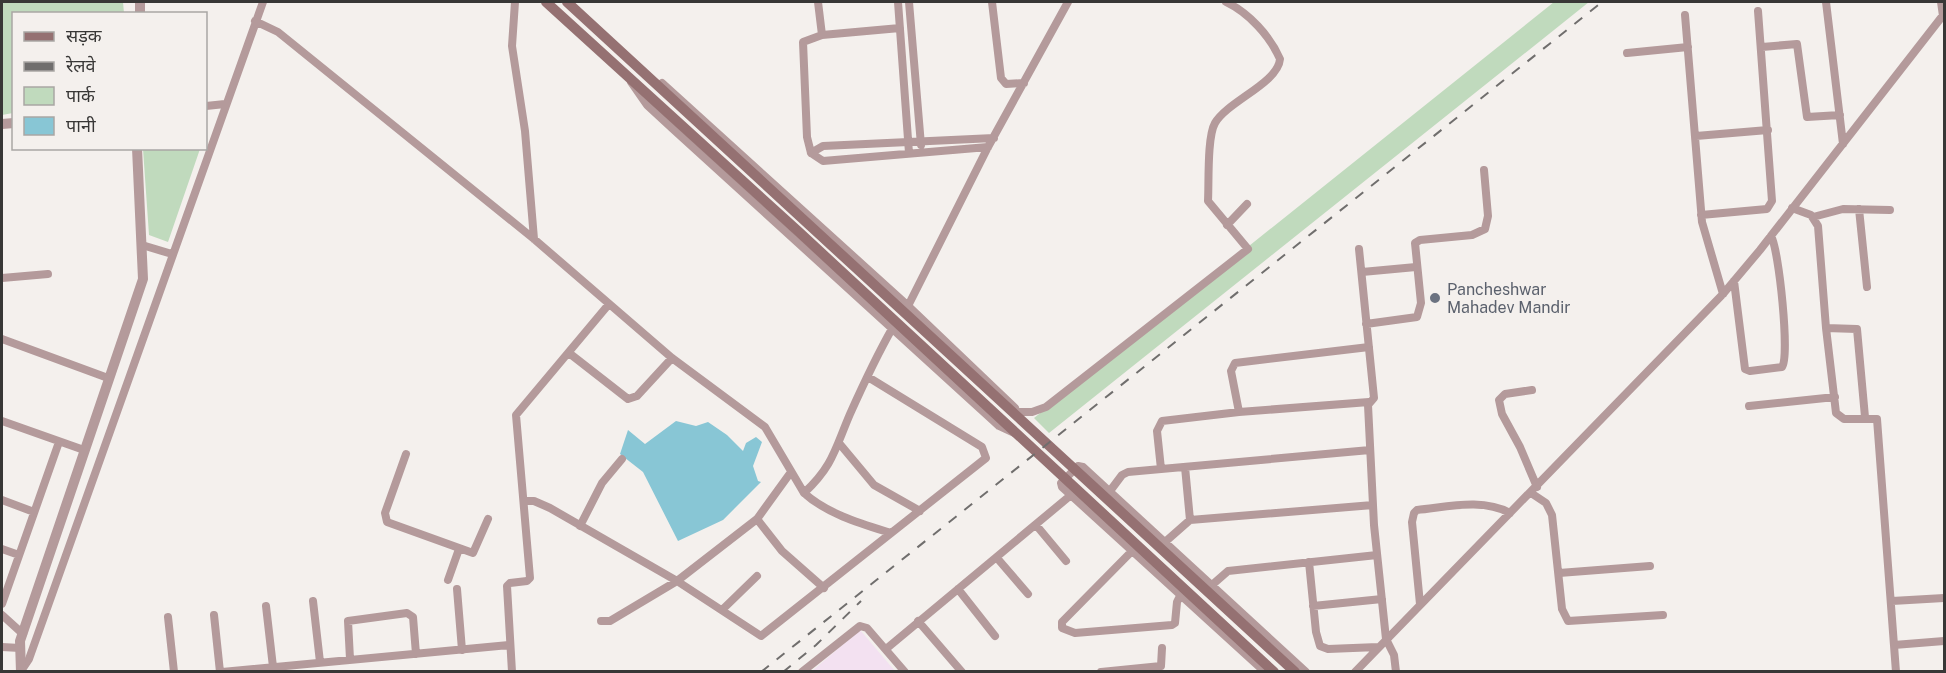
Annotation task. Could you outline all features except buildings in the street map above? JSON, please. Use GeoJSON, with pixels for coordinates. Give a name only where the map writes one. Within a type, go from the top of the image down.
{"type":"FeatureCollection","features":[{"type":"Feature","properties":{"kind":"main road"},"geometry":{"type":"LineString","coordinates":[[546,2],[1274,672]]}},
{"type":"Feature","properties":{"kind":"main road"},"geometry":{"type":"LineString","coordinates":[[567,2],[1295,672]]}},
{"type":"Feature","properties":{"kind":"street"},"geometry":{"type":"LineString","coordinates":[[21,671],[29,659],[263,2]]}},
{"type":"Feature","properties":{"kind":"street"},"geometry":{"type":"LineString","coordinates":[[515,2],[513,46],[525,131],[534,239]]}},
{"type":"Feature","properties":{"kind":"street"},"geometry":{"type":"LineString","coordinates":[[818,2],[822,35]]}},
{"type":"Feature","properties":{"kind":"street"},"geometry":{"type":"LineString","coordinates":[[898,2],[909,153]]}},
{"type":"Feature","properties":{"kind":"street"},"geometry":{"type":"LineString","coordinates":[[909,2],[922,152]]}},
{"type":"Feature","properties":{"kind":"street"},"geometry":{"type":"LineString","coordinates":[[992,2],[1000,78],[1006,84],[1024,83]]}},
{"type":"Feature","properties":{"kind":"street"},"geometry":{"type":"LineString","coordinates":[[908,306],[988,147],[1068,2]]}},
{"type":"Feature","properties":{"kind":"street"},"geometry":{"type":"LineString","coordinates":[[633,62],[680,98],[908,306],[1023,420],[1032,412],[1046,407],[1247,250],[1248,245],[1227,225],[1208,201],[1214,124],[1226,110],[1279,67],[1280,59],[1259,27],[1241,10],[1226,2]]}},
{"type":"Feature","properties":{"kind":"street"},"geometry":{"type":"LineString","coordinates":[[1826,2],[1843,144]]}},
{"type":"Feature","properties":{"kind":"street"},"geometry":{"type":"LineString","coordinates":[[1355,672],[1723,294],[1944,15],[1941,2]]}},
{"type":"Feature","properties":{"kind":"street"},"geometry":{"type":"LineString","coordinates":[[1701,215],[1770,206],[1772,201],[1758,11]]}},
{"type":"Feature","properties":{"kind":"street"},"geometry":{"type":"LineString","coordinates":[[1685,15],[1701,215],[1705,240],[1723,294]]}},
{"type":"Feature","properties":{"kind":"street"},"geometry":{"type":"LineString","coordinates":[[255,21],[278,32],[534,239],[672,358],[765,427],[804,493],[812,500],[843,516],[891,533]]}},
{"type":"Feature","properties":{"kind":"street"},"geometry":{"type":"LineString","coordinates":[[900,28],[822,35],[805,39],[802,46],[807,137],[811,153],[823,161],[988,147]]}},
{"type":"Feature","properties":{"kind":"street"},"geometry":{"type":"LineString","coordinates":[[1762,47],[1797,44],[1807,117],[1839,115]]}},
{"type":"Feature","properties":{"kind":"street"},"geometry":{"type":"LineString","coordinates":[[1628,53],[1688,47]]}},
{"type":"Feature","properties":{"kind":"street"},"geometry":{"type":"LineString","coordinates":[[626,75],[636,91],[656,113],[893,327],[993,421],[1017,435]]}},
{"type":"Feature","properties":{"kind":"street"},"geometry":{"type":"LineString","coordinates":[[207,106],[225,104]]}},
{"type":"Feature","properties":{"kind":"street"},"geometry":{"type":"LineString","coordinates":[[1696,136],[1768,130]]}},
{"type":"Feature","properties":{"kind":"street"},"geometry":{"type":"LineString","coordinates":[[811,153],[823,146],[908,140],[994,138]]}},
{"type":"Feature","properties":{"kind":"street"},"geometry":{"type":"LineString","coordinates":[[21,671],[20,648],[23,634],[143,279],[137,150]]}},
{"type":"Feature","properties":{"kind":"street"},"geometry":{"type":"LineString","coordinates":[[1366,324],[1418,317],[1420,303],[1415,243],[1420,240],[1472,235],[1485,229],[1488,216],[1484,170]]}},
{"type":"Feature","properties":{"kind":"street"},"geometry":{"type":"LineString","coordinates":[[1227,225],[1247,204]]}},
{"type":"Feature","properties":{"kind":"street"},"geometry":{"type":"LineString","coordinates":[[1792,208],[1813,217],[1818,226],[1826,328],[1839,417],[1877,419],[1896,672]]}},
{"type":"Feature","properties":{"kind":"street"},"geometry":{"type":"LineString","coordinates":[[1859,209],[1867,287]]}},
{"type":"Feature","properties":{"kind":"street"},"geometry":{"type":"LineString","coordinates":[[1813,217],[1834,210],[1890,210]]}},
{"type":"Feature","properties":{"kind":"street"},"geometry":{"type":"LineString","coordinates":[[1734,281],[1745,369],[1750,371],[1782,367],[1786,357],[1781,289],[1777,248],[1771,236]]}},
{"type":"Feature","properties":{"kind":"street"},"geometry":{"type":"LineString","coordinates":[[142,245],[172,254]]}},
{"type":"Feature","properties":{"kind":"street"},"geometry":{"type":"LineString","coordinates":[[1161,469],[1157,431],[1162,421],[1239,412],[1369,402],[1374,398],[1359,249]]}},
{"type":"Feature","properties":{"kind":"street"},"geometry":{"type":"LineString","coordinates":[[1362,272],[1416,267]]}},
{"type":"Feature","properties":{"kind":"street"},"geometry":{"type":"LineString","coordinates":[[2,278],[48,274]]}},
{"type":"Feature","properties":{"kind":"street"},"geometry":{"type":"LineString","coordinates":[[512,672],[508,584],[527,581],[530,578],[516,415],[609,304]]}},
{"type":"Feature","properties":{"kind":"street"},"geometry":{"type":"LineString","coordinates":[[804,493],[824,473],[893,327]]}},
{"type":"Feature","properties":{"kind":"street"},"geometry":{"type":"LineString","coordinates":[[1826,328],[1857,328],[1865,417]]}},
{"type":"Feature","properties":{"kind":"street"},"geometry":{"type":"LineString","coordinates":[[2,339],[108,378]]}},
{"type":"Feature","properties":{"kind":"street"},"geometry":{"type":"LineString","coordinates":[[1239,412],[1232,370],[1234,363],[1369,347]]}},
{"type":"Feature","properties":{"kind":"street"},"geometry":{"type":"LineString","coordinates":[[569,353],[628,399],[638,396],[672,358]]}},
{"type":"Feature","properties":{"kind":"street"},"geometry":{"type":"LineString","coordinates":[[524,501],[543,504],[677,581],[761,636],[984,461],[986,452],[868,377]]}},
{"type":"Feature","properties":{"kind":"street"},"geometry":{"type":"LineString","coordinates":[[1532,390],[1505,394],[1499,400],[1502,414],[1520,447],[1534,490],[1546,503],[1552,515],[1562,609],[1568,621],[1663,615]]}},
{"type":"Feature","properties":{"kind":"street"},"geometry":{"type":"LineString","coordinates":[[1749,406],[1835,396]]}},
{"type":"Feature","properties":{"kind":"street"},"geometry":{"type":"LineString","coordinates":[[1369,402],[1377,555],[1386,639],[1394,655],[1396,672]]}},
{"type":"Feature","properties":{"kind":"street"},"geometry":{"type":"LineString","coordinates":[[2,421],[84,450]]}},
{"type":"Feature","properties":{"kind":"street"},"geometry":{"type":"LineString","coordinates":[[2,604],[59,442]]}},
{"type":"Feature","properties":{"kind":"street"},"geometry":{"type":"LineString","coordinates":[[839,442],[874,485],[920,511]]}},
{"type":"Feature","properties":{"kind":"street"},"geometry":{"type":"LineString","coordinates":[[1110,491],[1122,475],[1128,472],[1370,450]]}},
{"type":"Feature","properties":{"kind":"street"},"geometry":{"type":"LineString","coordinates":[[406,454],[385,519],[393,525],[471,553],[475,551],[488,519]]}},
{"type":"Feature","properties":{"kind":"street"},"geometry":{"type":"LineString","coordinates":[[580,526],[602,483],[622,459]]}},
{"type":"Feature","properties":{"kind":"street"},"geometry":{"type":"LineString","coordinates":[[1264,672],[1062,487],[1061,483],[1080,466],[1306,672]]}},
{"type":"Feature","properties":{"kind":"street"},"geometry":{"type":"LineString","coordinates":[[1185,467],[1190,520]]}},
{"type":"Feature","properties":{"kind":"street"},"geometry":{"type":"LineString","coordinates":[[601,621],[610,621],[677,581],[757,519],[791,472]]}},
{"type":"Feature","properties":{"kind":"street"},"geometry":{"type":"LineString","coordinates":[[886,649],[1071,495]]}},
{"type":"Feature","properties":{"kind":"street"},"geometry":{"type":"LineString","coordinates":[[2,500],[34,512]]}},
{"type":"Feature","properties":{"kind":"street"},"geometry":{"type":"LineString","coordinates":[[1420,604],[1412,522],[1414,513],[1417,510],[1482,504],[1499,507],[1510,513]]}},
{"type":"Feature","properties":{"kind":"street"},"geometry":{"type":"LineString","coordinates":[[1165,542],[1190,520],[1373,505]]}},
{"type":"Feature","properties":{"kind":"street"},"geometry":{"type":"LineString","coordinates":[[757,519],[782,551],[825,588]]}},
{"type":"Feature","properties":{"kind":"street"},"geometry":{"type":"LineString","coordinates":[[1036,525],[1066,561]]}},
{"type":"Feature","properties":{"kind":"street"},"geometry":{"type":"LineString","coordinates":[[2,549],[19,555]]}},
{"type":"Feature","properties":{"kind":"street"},"geometry":{"type":"LineString","coordinates":[[448,580],[459,549]]}},
{"type":"Feature","properties":{"kind":"street"},"geometry":{"type":"LineString","coordinates":[[1133,550],[1062,622],[1062,628],[1075,633],[1172,625],[1175,623],[1177,602],[1181,594]]}},
{"type":"Feature","properties":{"kind":"street"},"geometry":{"type":"LineString","coordinates":[[1212,585],[1228,571],[1377,555]]}},
{"type":"Feature","properties":{"kind":"street"},"geometry":{"type":"LineString","coordinates":[[997,558],[1028,594]]}},
{"type":"Feature","properties":{"kind":"street"},"geometry":{"type":"LineString","coordinates":[[1309,562],[1320,646],[1328,649],[1378,647]]}},
{"type":"Feature","properties":{"kind":"street"},"geometry":{"type":"LineString","coordinates":[[1558,573],[1650,566]]}},
{"type":"Feature","properties":{"kind":"street"},"geometry":{"type":"LineString","coordinates":[[722,610],[757,576]]}},
{"type":"Feature","properties":{"kind":"street"},"geometry":{"type":"LineString","coordinates":[[457,589],[462,650]]}},
{"type":"Feature","properties":{"kind":"street"},"geometry":{"type":"LineString","coordinates":[[958,589],[995,636]]}},
{"type":"Feature","properties":{"kind":"street"},"geometry":{"type":"LineString","coordinates":[[1892,601],[1944,598]]}},
{"type":"Feature","properties":{"kind":"street"},"geometry":{"type":"LineString","coordinates":[[1313,606],[1382,599]]}},
{"type":"Feature","properties":{"kind":"street"},"geometry":{"type":"LineString","coordinates":[[313,601],[320,662]]}},
{"type":"Feature","properties":{"kind":"street"},"geometry":{"type":"LineString","coordinates":[[266,606],[273,667]]}},
{"type":"Feature","properties":{"kind":"street"},"geometry":{"type":"LineString","coordinates":[[350,659],[348,621],[407,613],[413,617],[416,654]]}},
{"type":"Feature","properties":{"kind":"street"},"geometry":{"type":"LineString","coordinates":[[2,615],[23,634]]}},
{"type":"Feature","properties":{"kind":"street"},"geometry":{"type":"LineString","coordinates":[[214,615],[221,672],[509,645]]}},
{"type":"Feature","properties":{"kind":"street"},"geometry":{"type":"LineString","coordinates":[[168,617],[174,672]]}},
{"type":"Feature","properties":{"kind":"street"},"geometry":{"type":"LineString","coordinates":[[918,621],[962,672]]}},
{"type":"Feature","properties":{"kind":"street"},"geometry":{"type":"LineString","coordinates":[[802,672],[860,626],[867,628],[904,672]]}},
{"type":"Feature","properties":{"kind":"street"},"geometry":{"type":"LineString","coordinates":[[1894,645],[1944,641]]}},
{"type":"Feature","properties":{"kind":"street"},"geometry":{"type":"LineString","coordinates":[[2,647],[20,648]]}},
{"type":"Feature","properties":{"kind":"street"},"geometry":{"type":"LineString","coordinates":[[1101,672],[1161,666],[1162,648]]}},
{"type":"Feature","properties":{"kind":"shaded area"},"geometry":{"type":"Polygon","coordinates":[[[860,630],[895,671],[811,672],[860,630]]]}},
{"type":"Feature","properties":{"kind":"green space"},"geometry":{"type":"Polygon","coordinates":[[[2,2],[123,2],[124,12],[12,12],[12,113],[2,115],[2,2]]]}},
{"type":"Feature","properties":{"kind":"green space"},"geometry":{"type":"Polygon","coordinates":[[[1554,2],[1589,2],[1049,433],[1034,418],[1554,2]]]}},
{"type":"Feature","properties":{"kind":"green space"},"geometry":{"type":"Polygon","coordinates":[[[143,150],[200,150],[168,242],[149,235],[143,150]]]}},
{"type":"Feature","properties":{"kind":"water"},"geometry":{"type":"Polygon","coordinates":[[[676,421],[696,426],[708,422],[727,435],[743,451],[746,443],[756,437],[762,442],[753,466],[758,481],[761,482],[723,520],[678,541],[643,472],[620,454],[628,430],[645,444],[676,421]]]}},
{"type":"Feature","properties":{"kind":"railway"},"geometry":{"type":"LineString","coordinates":[[761,672],[1602,2]]}},
{"type":"Feature","properties":{"kind":"railway"},"geometry":{"type":"LineString","coordinates":[[783,672],[816,645],[861,601]]}},
{"type":"Feature","properties":{"kind":"place","name":"Pancheshwar Mahadev Mandir"},"geometry":{"type":"Point","coordinates":[1435,298]}}]}
